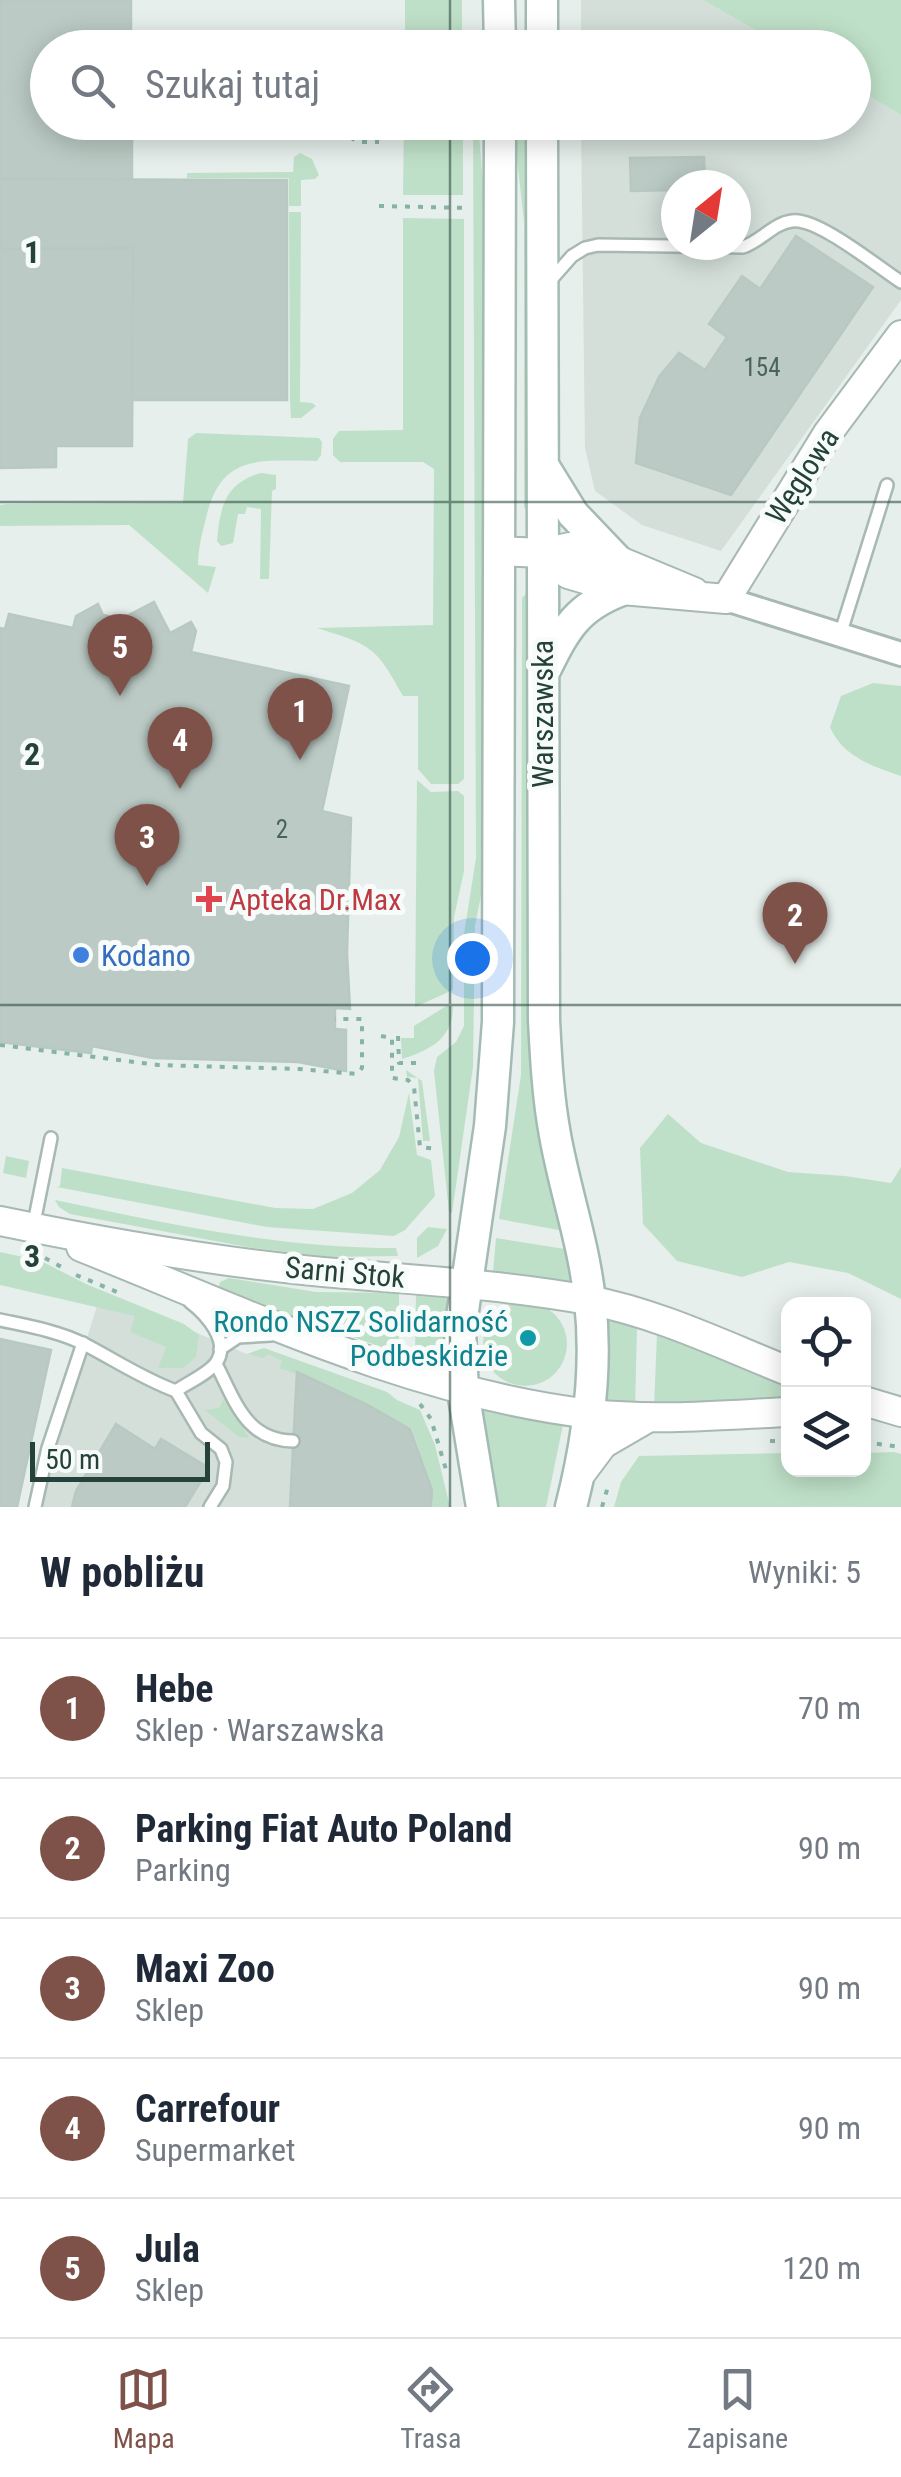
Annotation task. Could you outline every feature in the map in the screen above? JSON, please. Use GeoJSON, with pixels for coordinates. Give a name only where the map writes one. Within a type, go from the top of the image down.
{"type":"FeatureCollection","features":[{"type":"Feature","properties":{"kind":"main road"},"geometry":{"type":"LineString","coordinates":[[499,0],[500,30]]}},
{"type":"Feature","properties":{"kind":"main road"},"geometry":{"type":"LineString","coordinates":[[542,0],[542,30]]}},
{"type":"Feature","properties":{"kind":"main road","name":"Warszawska"},"geometry":{"type":"LineString","coordinates":[[463,1392],[460,1330],[490,1126],[496,1055],[500,140]]}},
{"type":"Feature","properties":{"kind":"main road","name":"Warszawska"},"geometry":{"type":"LineString","coordinates":[[542,140],[544,1020],[556,1138],[581,1242],[590,1300],[590,1414]]}},
{"type":"Feature","properties":{"kind":"main road"},"geometry":{"type":"LineString","coordinates":[[542,464],[573,514],[617,560]]}},
{"type":"Feature","properties":{"kind":"main road"},"geometry":{"type":"LineString","coordinates":[[542,675],[568,623],[598,599],[622,590]]}},
{"type":"Feature","properties":{"kind":"main road"},"geometry":{"type":"LineString","coordinates":[[463,1392],[482,1507]]}},
{"type":"Feature","properties":{"kind":"main road"},"geometry":{"type":"LineString","coordinates":[[571,1507],[590,1414]]}},
{"type":"Feature","properties":{"kind":"street","name":"Węglowa"},"geometry":{"type":"LineString","coordinates":[[726,599],[828,433],[901,335]]}},
{"type":"Feature","properties":{"kind":"street"},"geometry":{"type":"LineString","coordinates":[[499,550],[543,553],[570,547],[617,560],[697,594],[726,599],[901,654]]}},
{"type":"Feature","properties":{"kind":"street"},"geometry":{"type":"LineString","coordinates":[[543,553],[568,574],[622,590],[668,596],[697,594]]}},
{"type":"Feature","properties":{"kind":"street","name":"Sarni Stok"},"geometry":{"type":"LineString","coordinates":[[0,1221],[35,1242],[149,1274],[406,1374],[463,1392],[590,1414],[647,1418],[781,1412]]}},
{"type":"Feature","properties":{"kind":"street","name":"Sarni Stok"},"geometry":{"type":"LineString","coordinates":[[35,1242],[590,1300],[647,1315],[781,1368]]}},
{"type":"Feature","properties":{"kind":"street"},"geometry":{"type":"LineString","coordinates":[[217,1302],[213,1280],[224,1259]]}},
{"type":"Feature","properties":{"kind":"street"},"geometry":{"type":"LineString","coordinates":[[579,1476],[603,1444],[647,1418]]}},
{"type":"Feature","properties":{"kind":"lane"},"geometry":{"type":"LineString","coordinates":[[542,288],[585,248],[743,246],[755,243],[787,221],[797,220],[816,226],[901,282]]}},
{"type":"Feature","properties":{"kind":"lane"},"geometry":{"type":"LineString","coordinates":[[840,635],[886,485]]}},
{"type":"Feature","properties":{"kind":"lane"},"geometry":{"type":"LineString","coordinates":[[35,1242],[51,1138]]}},
{"type":"Feature","properties":{"kind":"lane"},"geometry":{"type":"LineString","coordinates":[[149,1274],[201,1310],[218,1338],[216,1364],[242,1417],[262,1434],[293,1441]]}},
{"type":"Feature","properties":{"kind":"lane"},"geometry":{"type":"LineString","coordinates":[[0,1320],[56,1332],[176,1391],[202,1433],[221,1448],[226,1462],[223,1486],[210,1507]]}},
{"type":"Feature","properties":{"kind":"lane"},"geometry":{"type":"LineString","coordinates":[[220,1349],[226,1342],[253,1334],[320,1341]]}},
{"type":"Feature","properties":{"kind":"lane"},"geometry":{"type":"LineString","coordinates":[[34,1507],[48,1448],[83,1343]]}},
{"type":"Feature","properties":{"kind":"lane"},"geometry":{"type":"LineString","coordinates":[[176,1391],[216,1364]]}},
{"type":"Feature","properties":{"kind":"path"},"geometry":{"type":"LineString","coordinates":[[355,140],[380,142]]}},
{"type":"Feature","properties":{"kind":"path"},"geometry":{"type":"LineString","coordinates":[[379,206],[470,208]]}},
{"type":"Feature","properties":{"kind":"path"},"geometry":{"type":"LineString","coordinates":[[0,1045],[158,1064],[358,1074],[362,1068],[362,1019],[335,1019]]}},
{"type":"Feature","properties":{"kind":"path"},"geometry":{"type":"LineString","coordinates":[[381,1036],[392,1038],[392,1078],[408,1080],[414,1087],[420,1146],[437,1149]]}},
{"type":"Feature","properties":{"kind":"path"},"geometry":{"type":"LineString","coordinates":[[398,1036],[399,1078]]}},
{"type":"Feature","properties":{"kind":"path"},"geometry":{"type":"LineString","coordinates":[[398,1063],[423,1063]]}},
{"type":"Feature","properties":{"kind":"path"},"geometry":{"type":"LineString","coordinates":[[35,1242],[86,1280],[128,1296]]}},
{"type":"Feature","properties":{"kind":"path"},"geometry":{"type":"LineString","coordinates":[[414,1400],[431,1419],[448,1478]]}},
{"type":"Feature","properties":{"kind":"path"},"geometry":{"type":"LineString","coordinates":[[871,1443],[901,1447]]}},
{"type":"Feature","properties":{"kind":"shaded area"},"geometry":{"type":"Polygon","coordinates":[[[581,0],[703,0],[755,30],[581,30],[581,0]]]}},
{"type":"Feature","properties":{"kind":"shaded area"},"geometry":{"type":"Polygon","coordinates":[[[871,97],[901,115],[901,300],[721,551],[642,525],[595,491],[585,448],[581,140],[871,140],[871,97]]]}},
{"type":"Feature","properties":{"kind":"shaded area"},"geometry":{"type":"Polygon","coordinates":[[[101,1293],[247,1354],[260,1349],[416,1421],[443,1507],[35,1507],[101,1293]]]}},
{"type":"Feature","properties":{"kind":"green space"},"geometry":{"type":"Polygon","coordinates":[[[405,0],[462,0],[462,30],[405,30],[405,0]]]}},
{"type":"Feature","properties":{"kind":"green space"},"geometry":{"type":"Polygon","coordinates":[[[703,0],[901,0],[901,115],[871,97],[871,30],[755,30],[703,0]]]}},
{"type":"Feature","properties":{"kind":"green space"},"geometry":{"type":"Polygon","coordinates":[[[404,140],[463,140],[463,195],[403,195],[404,140]]]}},
{"type":"Feature","properties":{"kind":"green space"},"geometry":{"type":"Polygon","coordinates":[[[473,140],[479,140],[486,219],[484,880],[475,926],[473,1067],[452,1213],[434,1071],[437,1057],[456,1042],[464,1026],[464,934],[476,858],[473,140]]]}},
{"type":"Feature","properties":{"kind":"green space"},"geometry":{"type":"Polygon","coordinates":[[[515,140],[530,140],[527,511],[524,507],[524,222],[515,140]]]}},
{"type":"Feature","properties":{"kind":"green space"},"geometry":{"type":"Polygon","coordinates":[[[300,153],[312,159],[319,175],[301,180],[301,206],[289,206],[289,178],[187,178],[187,173],[293,172],[294,157],[300,153]]]}},
{"type":"Feature","properties":{"kind":"green space"},"geometry":{"type":"Polygon","coordinates":[[[289,212],[301,212],[300,402],[316,406],[301,418],[291,418],[289,212]]]}},
{"type":"Feature","properties":{"kind":"green space"},"geometry":{"type":"Polygon","coordinates":[[[403,218],[464,219],[464,779],[458,784],[431,784],[418,769],[418,696],[403,696],[386,667],[370,650],[317,628],[433,625],[434,469],[423,462],[340,462],[333,455],[333,439],[339,431],[403,430],[403,218]]]}},
{"type":"Feature","properties":{"kind":"green space"},"geometry":{"type":"Polygon","coordinates":[[[196,433],[319,438],[322,442],[317,461],[246,465],[222,481],[213,497],[199,553],[198,565],[216,567],[208,593],[129,525],[0,526],[0,505],[6,504],[183,503],[188,439],[196,433]]]}},
{"type":"Feature","properties":{"kind":"green space"},"geometry":{"type":"Polygon","coordinates":[[[261,473],[276,475],[269,579],[260,579],[261,509],[247,507],[245,514],[238,514],[233,543],[221,546],[217,541],[220,517],[232,490],[261,473]]]}},
{"type":"Feature","properties":{"kind":"green space"},"geometry":{"type":"Polygon","coordinates":[[[529,590],[529,1040],[541,1143],[564,1231],[499,1219],[521,1075],[522,598],[529,590]]]}},
{"type":"Feature","properties":{"kind":"green space"},"geometry":{"type":"Polygon","coordinates":[[[873,683],[901,686],[901,776],[851,753],[830,727],[841,696],[873,683]]]}},
{"type":"Feature","properties":{"kind":"green space"},"geometry":{"type":"Polygon","coordinates":[[[417,780],[431,792],[458,791],[464,796],[464,871],[454,917],[453,990],[415,1007],[417,780]]]}},
{"type":"Feature","properties":{"kind":"green space"},"geometry":{"type":"Polygon","coordinates":[[[448,1005],[453,1006],[452,1017],[444,1035],[422,1052],[402,1059],[401,1038],[414,1038],[414,1026],[448,1005]]]}},
{"type":"Feature","properties":{"kind":"green space"},"geometry":{"type":"Polygon","coordinates":[[[418,1078],[422,1081],[430,1141],[423,1141],[418,1078]]]}},
{"type":"Feature","properties":{"kind":"green space"},"geometry":{"type":"Polygon","coordinates":[[[409,1093],[417,1155],[431,1160],[435,1196],[405,1230],[394,1236],[267,1227],[57,1187],[62,1168],[275,1208],[313,1209],[352,1193],[380,1170],[399,1137],[409,1093]]]}},
{"type":"Feature","properties":{"kind":"green space"},"geometry":{"type":"Polygon","coordinates":[[[668,1114],[701,1143],[788,1172],[891,1183],[901,1167],[901,1299],[848,1273],[789,1262],[742,1277],[677,1261],[643,1224],[640,1148],[668,1114]]]}},
{"type":"Feature","properties":{"kind":"green space"},"geometry":{"type":"Polygon","coordinates":[[[6,1156],[29,1161],[26,1178],[3,1173],[6,1156]]]}},
{"type":"Feature","properties":{"kind":"green space"},"geometry":{"type":"Polygon","coordinates":[[[55,1200],[267,1239],[396,1248],[398,1256],[328,1257],[253,1248],[70,1214],[55,1200]]]}},
{"type":"Feature","properties":{"kind":"green space"},"geometry":{"type":"Polygon","coordinates":[[[428,1227],[447,1229],[438,1246],[417,1258],[417,1238],[428,1227]]]}},
{"type":"Feature","properties":{"kind":"green space"},"geometry":{"type":"Polygon","coordinates":[[[496,1238],[571,1250],[576,1286],[493,1272],[496,1238]]]}},
{"type":"Feature","properties":{"kind":"green space"},"geometry":{"type":"Polygon","coordinates":[[[0,1252],[41,1261],[184,1324],[199,1335],[196,1357],[183,1368],[158,1368],[166,1347],[130,1332],[135,1316],[0,1285],[0,1252]]]}},
{"type":"Feature","properties":{"kind":"green space"},"geometry":{"type":"Polygon","coordinates":[[[229,1278],[316,1292],[399,1293],[399,1353],[225,1293],[220,1282],[229,1278]]]}},
{"type":"Feature","properties":{"kind":"green space"},"geometry":{"type":"Polygon","coordinates":[[[416,1293],[449,1296],[445,1366],[415,1358],[416,1293]]]}},
{"type":"Feature","properties":{"kind":"green space"},"geometry":{"type":"Polygon","coordinates":[[[525,1302],[541,1305],[555,1314],[564,1328],[564,1360],[555,1374],[541,1383],[525,1386],[509,1383],[495,1374],[486,1360],[483,1344],[486,1328],[495,1314],[509,1305],[525,1302]]]}},
{"type":"Feature","properties":{"kind":"green space"},"geometry":{"type":"Polygon","coordinates":[[[605,1319],[637,1328],[635,1409],[604,1407],[605,1319]]]}},
{"type":"Feature","properties":{"kind":"green space"},"geometry":{"type":"Polygon","coordinates":[[[657,1334],[781,1383],[781,1405],[654,1408],[657,1334]]]}},
{"type":"Feature","properties":{"kind":"green space"},"geometry":{"type":"Polygon","coordinates":[[[264,1348],[387,1392],[420,1410],[435,1445],[450,1507],[433,1507],[433,1490],[412,1428],[297,1371],[296,1374],[279,1368],[282,1361],[268,1354],[263,1358],[248,1354],[264,1348]]]}},
{"type":"Feature","properties":{"kind":"green space"},"geometry":{"type":"Polygon","coordinates":[[[225,1397],[249,1438],[239,1437],[205,1410],[219,1408],[225,1397]]]}},
{"type":"Feature","properties":{"kind":"green space"},"geometry":{"type":"Polygon","coordinates":[[[479,1405],[564,1420],[546,1507],[496,1507],[479,1405]]]}},
{"type":"Feature","properties":{"kind":"green space"},"geometry":{"type":"Polygon","coordinates":[[[781,1453],[781,1477],[871,1477],[871,1453],[901,1454],[901,1507],[614,1507],[621,1482],[639,1456],[781,1453]]]}},
{"type":"Feature","properties":{"kind":"building"},"geometry":{"type":"Polygon","coordinates":[[[0,0],[131,0],[131,30],[30,30],[30,140],[132,140],[132,179],[0,179],[0,0]]]}},
{"type":"Feature","properties":{"kind":"building"},"geometry":{"type":"Polygon","coordinates":[[[704,157],[704,170],[661,170],[661,190],[631,191],[630,158],[704,157]]]}},
{"type":"Feature","properties":{"kind":"building"},"geometry":{"type":"Polygon","coordinates":[[[0,179],[287,180],[287,400],[133,400],[133,248],[0,249],[0,179]]]}},
{"type":"Feature","properties":{"kind":"building"},"geometry":{"type":"Polygon","coordinates":[[[796,236],[873,287],[731,495],[636,463],[640,418],[659,377],[679,353],[705,370],[727,337],[709,324],[742,276],[760,289],[796,236]]]}},
{"type":"Feature","properties":{"kind":"building"},"geometry":{"type":"Polygon","coordinates":[[[133,248],[132,446],[56,446],[56,467],[0,468],[0,249],[133,248]]]}},
{"type":"Feature","properties":{"kind":"building"},"geometry":{"type":"Polygon","coordinates":[[[154,602],[170,633],[191,622],[196,631],[191,652],[349,686],[322,811],[351,818],[347,953],[350,1009],[335,1008],[335,1029],[346,1030],[346,1071],[298,1062],[153,1058],[92,1046],[91,1053],[0,1042],[0,628],[5,629],[9,614],[73,628],[76,616],[98,604],[103,615],[121,619],[154,602]]]}},
{"type":"Feature","properties":{"kind":"building"},"geometry":{"type":"Polygon","coordinates":[[[0,1339],[51,1350],[17,1507],[0,1507],[0,1339]]]}},
{"type":"Feature","properties":{"kind":"building"},"geometry":{"type":"Polygon","coordinates":[[[297,1372],[410,1429],[432,1490],[431,1507],[290,1507],[297,1372]]]}},
{"type":"Feature","properties":{"kind":"building"},"geometry":{"type":"Polygon","coordinates":[[[116,1424],[155,1449],[161,1439],[209,1468],[185,1507],[72,1507],[76,1491],[116,1424]]]}},
{"type":"Feature","properties":{"kind":"place","name":"Jula"},"geometry":{"type":"Point","coordinates":[120,696]}},
{"type":"Feature","properties":{"kind":"place","name":"Hebe"},"geometry":{"type":"Point","coordinates":[300,760]}},
{"type":"Feature","properties":{"kind":"place","name":"Carrefour"},"geometry":{"type":"Point","coordinates":[180,789]}},
{"type":"Feature","properties":{"kind":"place","name":"Maxi Zoo"},"geometry":{"type":"Point","coordinates":[147,886]}},
{"type":"Feature","properties":{"kind":"place","name":"Apteka Dr.Max"},"geometry":{"type":"Point","coordinates":[209,899]}},
{"type":"Feature","properties":{"kind":"place","name":"Kodano"},"geometry":{"type":"Point","coordinates":[81,955]}},
{"type":"Feature","properties":{"kind":"place","name":"Parking Fiat Auto Poland"},"geometry":{"type":"Point","coordinates":[795,964]}},
{"type":"Feature","properties":{"kind":"place","name":"Rondo NSZZ Solidarność Podbeskidzie"},"geometry":{"type":"Point","coordinates":[528,1338]}}]}
